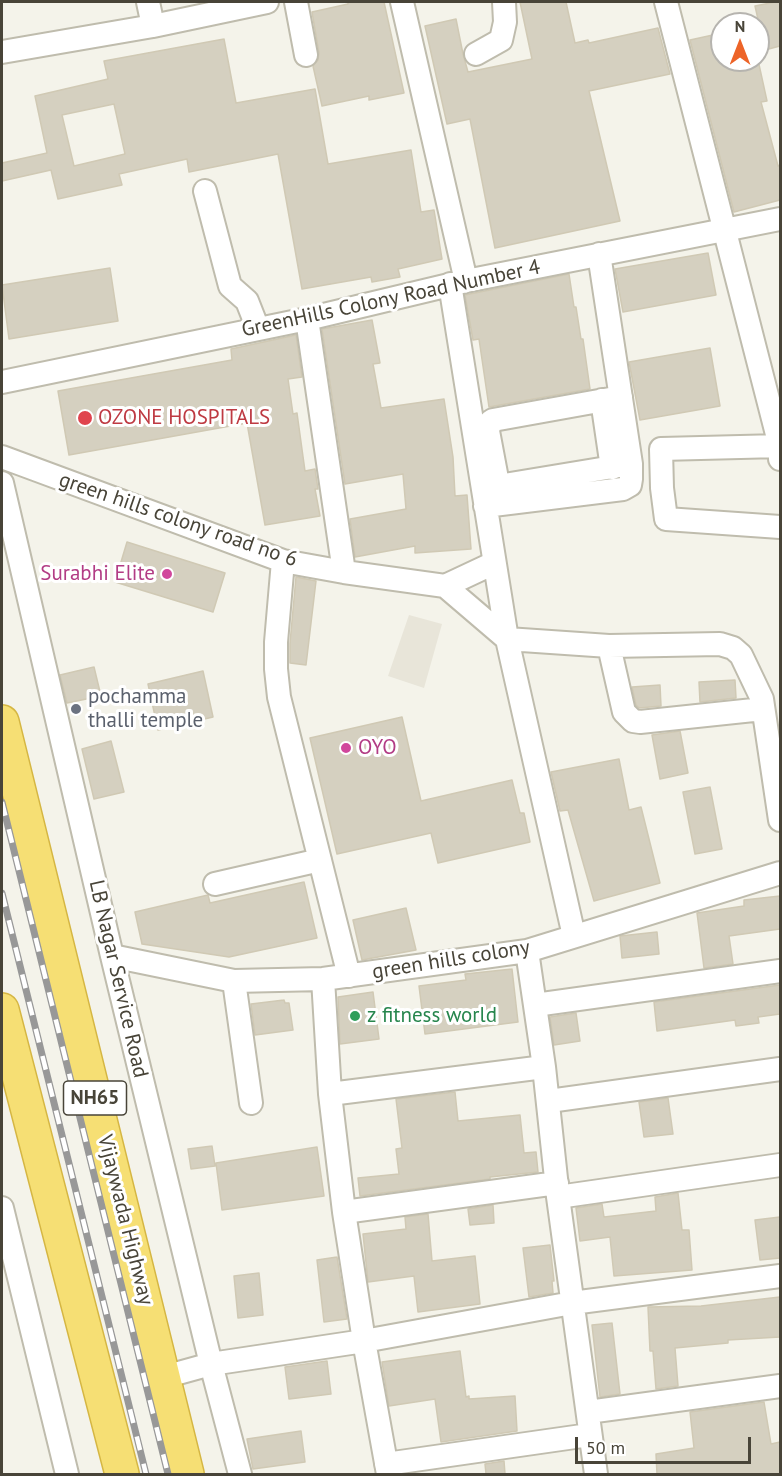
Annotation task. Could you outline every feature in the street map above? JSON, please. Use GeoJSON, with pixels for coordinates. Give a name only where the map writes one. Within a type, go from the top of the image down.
{"type":"FeatureCollection","features":[{"type":"Feature","properties":{"kind":"highway","name":"Vijaywada Highway"},"geometry":{"type":"LineString","coordinates":[[2,722],[187,1474]]}},
{"type":"Feature","properties":{"kind":"highway"},"geometry":{"type":"LineString","coordinates":[[2,1010],[122,1474]]}},
{"type":"Feature","properties":{"kind":"street"},"geometry":{"type":"LineString","coordinates":[[148,2],[153,26]]}},
{"type":"Feature","properties":{"kind":"street"},"geometry":{"type":"LineString","coordinates":[[2,52],[153,26],[267,2]]}},
{"type":"Feature","properties":{"kind":"street"},"geometry":{"type":"LineString","coordinates":[[296,2],[306,55]]}},
{"type":"Feature","properties":{"kind":"street"},"geometry":{"type":"LineString","coordinates":[[402,2],[458,282],[485,506],[507,639],[574,936]]}},
{"type":"Feature","properties":{"kind":"street"},"geometry":{"type":"LineString","coordinates":[[476,54],[501,39],[505,22],[504,2]]}},
{"type":"Feature","properties":{"kind":"street"},"geometry":{"type":"LineString","coordinates":[[666,2],[780,450],[661,449],[666,519],[780,527]]}},
{"type":"Feature","properties":{"kind":"street"},"geometry":{"type":"LineString","coordinates":[[205,191],[230,286],[247,301],[258,329]]}},
{"type":"Feature","properties":{"kind":"street","name":"GreenHills Colony Road Number 4"},"geometry":{"type":"LineString","coordinates":[[2,382],[306,319],[458,282],[780,219]]}},
{"type":"Feature","properties":{"kind":"street"},"geometry":{"type":"LineString","coordinates":[[485,506],[623,489],[630,485],[632,478],[621,466],[613,434],[599,254]]}},
{"type":"Feature","properties":{"kind":"street"},"geometry":{"type":"LineString","coordinates":[[306,319],[344,572]]}},
{"type":"Feature","properties":{"kind":"street"},"geometry":{"type":"LineString","coordinates":[[611,399],[493,420],[488,430],[498,484],[504,485],[621,466]]}},
{"type":"Feature","properties":{"kind":"street","name":"green hills colony road no 6"},"geometry":{"type":"LineString","coordinates":[[2,457],[284,561],[445,586]]}},
{"type":"Feature","properties":{"kind":"street","name":"LB Nagar Service Road"},"geometry":{"type":"LineString","coordinates":[[2,483],[112,956],[240,1474]]}},
{"type":"Feature","properties":{"kind":"street"},"geometry":{"type":"LineString","coordinates":[[284,561],[276,669],[279,697],[320,860],[325,921],[348,976]]}},
{"type":"Feature","properties":{"kind":"street"},"geometry":{"type":"LineString","coordinates":[[494,563],[445,586],[507,639],[609,646],[720,644],[733,648],[741,655],[768,702],[780,820]]}},
{"type":"Feature","properties":{"kind":"street"},"geometry":{"type":"LineString","coordinates":[[609,646],[624,712],[633,721],[640,722],[768,702]]}},
{"type":"Feature","properties":{"kind":"street"},"geometry":{"type":"LineString","coordinates":[[215,884],[320,860]]}},
{"type":"Feature","properties":{"kind":"street","name":"green hills colony"},"geometry":{"type":"LineString","coordinates":[[112,956],[234,981],[323,980],[527,951],[780,873]]}},
{"type":"Feature","properties":{"kind":"street"},"geometry":{"type":"LineString","coordinates":[[527,951],[549,1101],[557,1190],[596,1474]]}},
{"type":"Feature","properties":{"kind":"street"},"geometry":{"type":"LineString","coordinates":[[535,1005],[780,971]]}},
{"type":"Feature","properties":{"kind":"street"},"geometry":{"type":"LineString","coordinates":[[323,980],[330,1094],[344,1212],[387,1469],[589,1435]]}},
{"type":"Feature","properties":{"kind":"street"},"geometry":{"type":"LineString","coordinates":[[234,981],[251,1103]]}},
{"type":"Feature","properties":{"kind":"street"},"geometry":{"type":"LineString","coordinates":[[330,1094],[544,1066]]}},
{"type":"Feature","properties":{"kind":"street"},"geometry":{"type":"LineString","coordinates":[[549,1101],[780,1069]]}},
{"type":"Feature","properties":{"kind":"street"},"geometry":{"type":"LineString","coordinates":[[344,1212],[780,1166]]}},
{"type":"Feature","properties":{"kind":"street"},"geometry":{"type":"LineString","coordinates":[[2,1211],[67,1474]]}},
{"type":"Feature","properties":{"kind":"street"},"geometry":{"type":"LineString","coordinates":[[164,1377],[211,1364],[364,1341],[572,1304],[780,1276]]}},
{"type":"Feature","properties":{"kind":"street"},"geometry":{"type":"LineString","coordinates":[[588,1412],[780,1386]]}},
{"type":"Feature","properties":{"kind":"shaded area"},"geometry":{"type":"Polygon","coordinates":[[[409,615],[442,624],[424,688],[388,676],[409,615]]]}},
{"type":"Feature","properties":{"kind":"building"},"geometry":{"type":"Polygon","coordinates":[[[348,2],[384,2],[404,93],[369,100],[369,96],[322,106],[313,66],[318,60],[319,53],[312,12],[348,4],[348,2]]]}},
{"type":"Feature","properties":{"kind":"building"},"geometry":{"type":"Polygon","coordinates":[[[520,2],[566,2],[575,43],[588,40],[589,43],[658,28],[670,74],[589,91],[620,221],[495,248],[470,119],[447,124],[425,26],[456,19],[468,72],[532,59],[520,2]]]}},
{"type":"Feature","properties":{"kind":"building"},"geometry":{"type":"Polygon","coordinates":[[[780,2],[780,46],[770,49],[770,12],[756,12],[755,6],[780,2]]]}},
{"type":"Feature","properties":{"kind":"building"},"geometry":{"type":"Polygon","coordinates":[[[710,36],[710,72],[761,72],[767,101],[761,102],[778,166],[780,165],[780,200],[734,212],[690,40],[710,36]]]}},
{"type":"Feature","properties":{"kind":"building"},"geometry":{"type":"Polygon","coordinates":[[[224,39],[236,103],[315,89],[328,164],[411,150],[421,212],[434,210],[442,259],[398,269],[400,277],[372,282],[371,277],[302,289],[278,154],[189,172],[187,159],[119,174],[122,185],[58,199],[51,170],[2,181],[2,163],[47,153],[35,96],[108,79],[104,61],[224,39]],[[114,104],[62,115],[74,166],[125,154],[114,104]]]}},
{"type":"Feature","properties":{"kind":"building"},"geometry":{"type":"Polygon","coordinates":[[[708,253],[716,295],[623,312],[615,269],[708,253]]]}},
{"type":"Feature","properties":{"kind":"building"},"geometry":{"type":"Polygon","coordinates":[[[110,268],[118,321],[9,339],[2,285],[110,268]]]}},
{"type":"Feature","properties":{"kind":"building"},"geometry":{"type":"Polygon","coordinates":[[[569,274],[574,307],[576,307],[581,339],[583,339],[590,389],[489,407],[479,339],[473,340],[465,295],[569,274]]]}},
{"type":"Feature","properties":{"kind":"building"},"geometry":{"type":"Polygon","coordinates":[[[372,320],[380,363],[373,364],[381,408],[444,399],[453,457],[455,496],[467,495],[471,549],[415,553],[415,546],[355,557],[350,519],[406,509],[403,474],[345,484],[322,329],[372,320]]]}},
{"type":"Feature","properties":{"kind":"building"},"geometry":{"type":"Polygon","coordinates":[[[296,335],[302,377],[288,379],[293,414],[297,413],[305,471],[315,469],[318,489],[315,489],[320,516],[265,525],[247,423],[69,455],[58,391],[232,360],[231,349],[296,335]]]}},
{"type":"Feature","properties":{"kind":"building"},"geometry":{"type":"Polygon","coordinates":[[[710,348],[720,406],[640,420],[629,362],[710,348]]]}},
{"type":"Feature","properties":{"kind":"building"},"geometry":{"type":"Polygon","coordinates":[[[127,542],[225,573],[213,612],[115,582],[127,542]]]}},
{"type":"Feature","properties":{"kind":"building"},"geometry":{"type":"Polygon","coordinates":[[[296,577],[316,581],[306,665],[290,663],[296,577]]]}},
{"type":"Feature","properties":{"kind":"building"},"geometry":{"type":"Polygon","coordinates":[[[94,667],[101,696],[67,703],[60,675],[94,667]]]}},
{"type":"Feature","properties":{"kind":"building"},"geometry":{"type":"Polygon","coordinates":[[[203,671],[213,717],[158,730],[148,684],[203,671]]]}},
{"type":"Feature","properties":{"kind":"building"},"geometry":{"type":"Polygon","coordinates":[[[735,680],[736,698],[700,702],[699,682],[735,680]]]}},
{"type":"Feature","properties":{"kind":"building"},"geometry":{"type":"Polygon","coordinates":[[[660,685],[661,706],[639,708],[636,705],[632,687],[660,685]]]}},
{"type":"Feature","properties":{"kind":"building"},"geometry":{"type":"Polygon","coordinates":[[[402,717],[421,801],[512,780],[520,813],[524,813],[530,842],[438,863],[431,833],[337,854],[310,738],[402,717]]]}},
{"type":"Feature","properties":{"kind":"building"},"geometry":{"type":"Polygon","coordinates":[[[680,731],[688,773],[660,779],[652,735],[680,731]]]}},
{"type":"Feature","properties":{"kind":"building"},"geometry":{"type":"Polygon","coordinates":[[[111,741],[124,792],[94,799],[82,749],[111,741]]]}},
{"type":"Feature","properties":{"kind":"building"},"geometry":{"type":"Polygon","coordinates":[[[619,759],[629,810],[641,807],[660,883],[594,901],[568,810],[560,811],[551,772],[619,759]]]}},
{"type":"Feature","properties":{"kind":"building"},"geometry":{"type":"Polygon","coordinates":[[[710,787],[722,849],[695,854],[683,792],[710,787]]]}},
{"type":"Feature","properties":{"kind":"building"},"geometry":{"type":"Polygon","coordinates":[[[304,882],[317,938],[229,957],[142,944],[135,912],[208,895],[210,903],[304,882]]]}},
{"type":"Feature","properties":{"kind":"building"},"geometry":{"type":"Polygon","coordinates":[[[780,896],[780,929],[729,936],[733,964],[704,968],[697,913],[744,906],[744,900],[780,896]]]}},
{"type":"Feature","properties":{"kind":"building"},"geometry":{"type":"Polygon","coordinates":[[[406,908],[416,950],[362,960],[353,920],[406,908]]]}},
{"type":"Feature","properties":{"kind":"building"},"geometry":{"type":"Polygon","coordinates":[[[657,932],[659,954],[622,958],[620,936],[657,932]]]}},
{"type":"Feature","properties":{"kind":"building"},"geometry":{"type":"Polygon","coordinates":[[[512,969],[518,1022],[425,1034],[419,986],[466,980],[465,974],[512,969]]]}},
{"type":"Feature","properties":{"kind":"building"},"geometry":{"type":"Polygon","coordinates":[[[780,985],[780,1014],[758,1017],[759,1023],[736,1026],[735,1020],[657,1031],[654,1002],[780,985]]]}},
{"type":"Feature","properties":{"kind":"building","name":"z fitness world"},"geometry":{"type":"Polygon","coordinates":[[[373,992],[379,1039],[340,1044],[338,997],[373,992]]]}},
{"type":"Feature","properties":{"kind":"building"},"geometry":{"type":"Polygon","coordinates":[[[284,1000],[285,1003],[289,1003],[293,1030],[255,1035],[251,1004],[284,1000]]]}},
{"type":"Feature","properties":{"kind":"building"},"geometry":{"type":"Polygon","coordinates":[[[576,1013],[580,1041],[554,1045],[550,1017],[576,1013]]]}},
{"type":"Feature","properties":{"kind":"building"},"geometry":{"type":"Polygon","coordinates":[[[455,1092],[458,1121],[520,1115],[524,1153],[536,1152],[538,1172],[360,1196],[358,1178],[399,1174],[396,1149],[402,1148],[396,1099],[455,1092]]]}},
{"type":"Feature","properties":{"kind":"building"},"geometry":{"type":"Polygon","coordinates":[[[668,1098],[673,1134],[644,1137],[639,1102],[668,1098]]]}},
{"type":"Feature","properties":{"kind":"building"},"geometry":{"type":"Polygon","coordinates":[[[212,1146],[215,1166],[191,1169],[188,1149],[212,1146]]]}},
{"type":"Feature","properties":{"kind":"building"},"geometry":{"type":"Polygon","coordinates":[[[317,1147],[324,1196],[222,1210],[216,1163],[317,1147]]]}},
{"type":"Feature","properties":{"kind":"building"},"geometry":{"type":"Polygon","coordinates":[[[678,1193],[682,1230],[689,1230],[692,1270],[614,1276],[610,1237],[580,1241],[576,1208],[602,1204],[604,1217],[656,1211],[655,1197],[678,1193]]]}},
{"type":"Feature","properties":{"kind":"building"},"geometry":{"type":"Polygon","coordinates":[[[493,1205],[494,1223],[470,1225],[468,1209],[493,1205]]]}},
{"type":"Feature","properties":{"kind":"building"},"geometry":{"type":"Polygon","coordinates":[[[428,1214],[432,1261],[475,1256],[480,1304],[418,1312],[414,1276],[368,1282],[363,1234],[406,1229],[405,1217],[428,1214]]]}},
{"type":"Feature","properties":{"kind":"building"},"geometry":{"type":"Polygon","coordinates":[[[780,1217],[780,1258],[760,1260],[755,1220],[780,1217]]]}},
{"type":"Feature","properties":{"kind":"building"},"geometry":{"type":"Polygon","coordinates":[[[550,1245],[553,1293],[529,1297],[523,1248],[550,1245]]]}},
{"type":"Feature","properties":{"kind":"building"},"geometry":{"type":"Polygon","coordinates":[[[337,1257],[347,1319],[324,1322],[317,1260],[337,1257]]]}},
{"type":"Feature","properties":{"kind":"building"},"geometry":{"type":"Polygon","coordinates":[[[259,1273],[263,1315],[238,1318],[234,1276],[259,1273]]]}},
{"type":"Feature","properties":{"kind":"building"},"geometry":{"type":"Polygon","coordinates":[[[780,1297],[780,1337],[728,1340],[728,1343],[675,1348],[678,1386],[656,1389],[653,1351],[650,1351],[648,1307],[701,1306],[780,1297]]]}},
{"type":"Feature","properties":{"kind":"building"},"geometry":{"type":"Polygon","coordinates":[[[612,1323],[620,1394],[600,1397],[592,1325],[612,1323]]]}},
{"type":"Feature","properties":{"kind":"building"},"geometry":{"type":"Polygon","coordinates":[[[460,1351],[466,1397],[469,1396],[469,1399],[515,1396],[517,1431],[441,1442],[435,1399],[389,1406],[382,1362],[460,1351]]]}},
{"type":"Feature","properties":{"kind":"building"},"geometry":{"type":"Polygon","coordinates":[[[327,1361],[331,1394],[289,1399],[285,1367],[327,1361]]]}},
{"type":"Feature","properties":{"kind":"building"},"geometry":{"type":"Polygon","coordinates":[[[764,1402],[771,1444],[780,1442],[780,1474],[657,1474],[656,1454],[694,1448],[690,1412],[764,1402]]]}},
{"type":"Feature","properties":{"kind":"building"},"geometry":{"type":"Polygon","coordinates":[[[301,1431],[305,1462],[253,1469],[247,1439],[301,1431]]]}},
{"type":"Feature","properties":{"kind":"building"},"geometry":{"type":"Polygon","coordinates":[[[504,1461],[505,1474],[486,1474],[485,1464],[504,1461]]]}},
{"type":"Feature","properties":{"kind":"railway"},"geometry":{"type":"LineString","coordinates":[[2,802],[168,1474]]}},
{"type":"Feature","properties":{"kind":"railway"},"geometry":{"type":"LineString","coordinates":[[2,893],[146,1474]]}},
{"type":"Feature","properties":{"kind":"place","name":"OZONE HOSPITALS"},"geometry":{"type":"Point","coordinates":[85,418]}},
{"type":"Feature","properties":{"kind":"place","name":"Surabhi Elite"},"geometry":{"type":"Point","coordinates":[167,574]}},
{"type":"Feature","properties":{"kind":"place","name":"pochamma thalli temple"},"geometry":{"type":"Point","coordinates":[76,709]}},
{"type":"Feature","properties":{"kind":"place","name":"OYO"},"geometry":{"type":"Point","coordinates":[346,748]}},
{"type":"Feature","properties":{"kind":"place","name":"z fitness world"},"geometry":{"type":"Point","coordinates":[355,1016]}}]}
